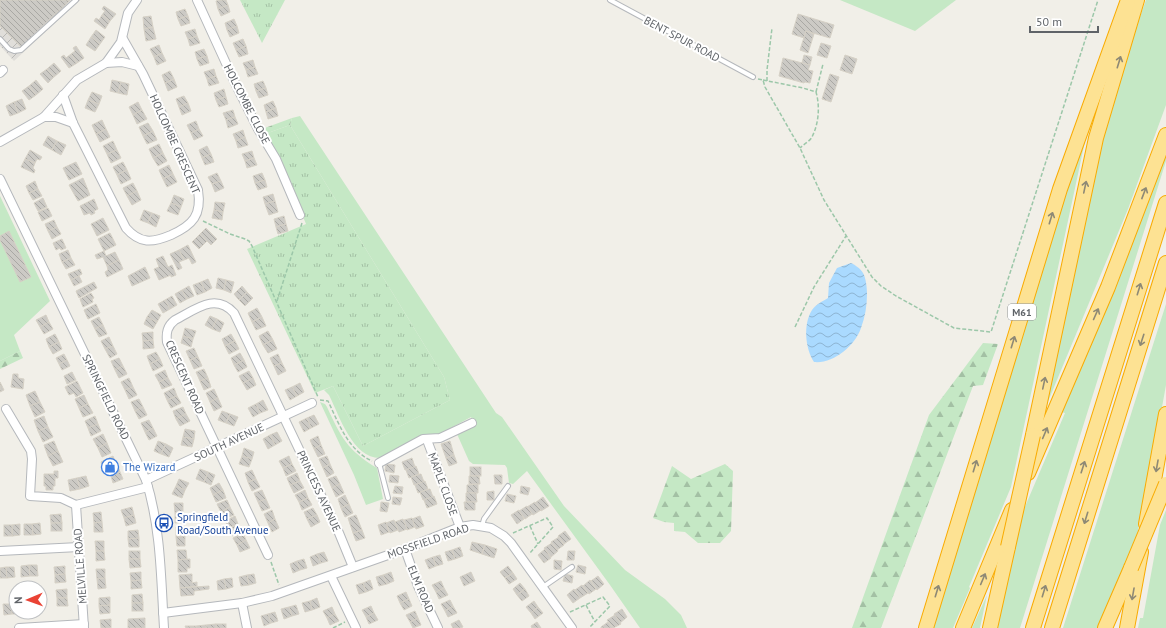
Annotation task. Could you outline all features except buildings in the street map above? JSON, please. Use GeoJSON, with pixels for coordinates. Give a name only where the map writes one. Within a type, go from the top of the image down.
{"type":"FeatureCollection","features":[{"type":"Feature","properties":{"kind":"highway","name":"M61"},"geometry":{"type":"LineString","coordinates":[[926,628],[1060,189],[1128,0]]}},
{"type":"Feature","properties":{"kind":"highway"},"geometry":{"type":"LineString","coordinates":[[990,628],[1033,435],[1096,138],[1137,0]]}},
{"type":"Feature","properties":{"kind":"highway"},"geometry":{"type":"LineString","coordinates":[[963,628],[1108,287],[1166,135]]}},
{"type":"Feature","properties":{"kind":"highway"},"geometry":{"type":"LineString","coordinates":[[1033,628],[1166,202]]}},
{"type":"Feature","properties":{"kind":"highway"},"geometry":{"type":"LineString","coordinates":[[1052,628],[1166,263]]}},
{"type":"Feature","properties":{"kind":"highway"},"geometry":{"type":"LineString","coordinates":[[1127,628],[1166,414]]}},
{"type":"Feature","properties":{"kind":"highway"},"geometry":{"type":"LineString","coordinates":[[1105,628],[1166,484]]}},
{"type":"Feature","properties":{"kind":"street"},"geometry":{"type":"LineString","coordinates":[[106,63],[123,39],[128,13],[136,0]]}},
{"type":"Feature","properties":{"kind":"street","name":"HOLCOMBE CLOSE"},"geometry":{"type":"LineString","coordinates":[[197,0],[235,83],[258,129],[276,159],[299,212]]}},
{"type":"Feature","properties":{"kind":"street","name":"HOLCOMBE CRESCENT"},"geometry":{"type":"LineString","coordinates":[[123,39],[143,74],[198,190],[200,201],[195,217]]}},
{"type":"Feature","properties":{"kind":"street"},"geometry":{"type":"LineString","coordinates":[[0,142],[44,117],[83,75],[106,63],[122,62],[138,66]]}},
{"type":"Feature","properties":{"kind":"street"},"geometry":{"type":"LineString","coordinates":[[63,95],[73,123],[126,228],[132,236],[144,241],[160,240],[183,230],[191,224],[195,217]]}},
{"type":"Feature","properties":{"kind":"street"},"geometry":{"type":"LineString","coordinates":[[44,117],[56,117],[73,123]]}},
{"type":"Feature","properties":{"kind":"street","name":"SPRINGFIELD ROAD"},"geometry":{"type":"LineString","coordinates":[[0,179],[147,484],[153,502],[159,553],[164,628]]}},
{"type":"Feature","properties":{"kind":"street"},"geometry":{"type":"LineString","coordinates":[[289,212],[299,212]]}},
{"type":"Feature","properties":{"kind":"street","name":"CRESCENT ROAD"},"geometry":{"type":"LineString","coordinates":[[217,448],[167,342],[166,335],[167,329],[175,320],[209,303],[216,302],[223,304],[229,307],[234,313],[284,416]]}},
{"type":"Feature","properties":{"kind":"street","name":"SOUTH AVENUE"},"geometry":{"type":"LineString","coordinates":[[76,505],[147,484],[217,448],[316,402]]}},
{"type":"Feature","properties":{"kind":"street"},"geometry":{"type":"LineString","coordinates":[[6,409],[30,451],[32,459],[30,496],[61,498],[76,505]]}},
{"type":"Feature","properties":{"kind":"street","name":"PRINCESS AVENUE"},"geometry":{"type":"LineString","coordinates":[[284,416],[339,533],[353,567]]}},
{"type":"Feature","properties":{"kind":"street"},"geometry":{"type":"LineString","coordinates":[[379,463],[411,444],[423,439],[427,440],[440,438],[472,423]]}},
{"type":"Feature","properties":{"kind":"street","name":"MAPLE CLOSE"},"geometry":{"type":"LineString","coordinates":[[427,440],[460,527]]}},
{"type":"Feature","properties":{"kind":"street"},"geometry":{"type":"LineString","coordinates":[[217,448],[268,555]]}},
{"type":"Feature","properties":{"kind":"street","name":"MELVILLE ROAD"},"geometry":{"type":"LineString","coordinates":[[76,505],[84,626]]}},
{"type":"Feature","properties":{"kind":"street","name":"MOSSFIELD ROAD"},"geometry":{"type":"LineString","coordinates":[[163,613],[242,603],[282,593],[460,527],[473,525],[490,528],[512,543],[570,627]]}},
{"type":"Feature","properties":{"kind":"street"},"geometry":{"type":"LineString","coordinates":[[0,551],[79,547]]}},
{"type":"Feature","properties":{"kind":"street","name":"ELM ROAD"},"geometry":{"type":"LineString","coordinates":[[404,549],[418,586],[438,628]]}},
{"type":"Feature","properties":{"kind":"street"},"geometry":{"type":"LineString","coordinates":[[331,576],[356,628]]}},
{"type":"Feature","properties":{"kind":"street"},"geometry":{"type":"LineString","coordinates":[[242,603],[247,628]]}},
{"type":"Feature","properties":{"kind":"street"},"geometry":{"type":"LineString","coordinates":[[19,628],[84,626]]}},
{"type":"Feature","properties":{"kind":"lane"},"geometry":{"type":"LineString","coordinates":[[0,40],[9,49],[14,51],[21,50],[76,0]]}},
{"type":"Feature","properties":{"kind":"lane","name":"BENT SPUR ROAD"},"geometry":{"type":"LineString","coordinates":[[610,0],[753,77]]}},
{"type":"Feature","properties":{"kind":"lane"},"geometry":{"type":"LineString","coordinates":[[379,463],[388,498]]}},
{"type":"Feature","properties":{"kind":"lane"},"geometry":{"type":"LineString","coordinates":[[482,526],[484,519],[508,486]]}},
{"type":"Feature","properties":{"kind":"lane"},"geometry":{"type":"LineString","coordinates":[[543,587],[572,567]]}},
{"type":"Feature","properties":{"kind":"path"},"geometry":{"type":"LineString","coordinates":[[763,80],[765,87],[800,148],[824,200],[872,277],[880,286],[954,328],[991,332],[1098,0]]}},
{"type":"Feature","properties":{"kind":"path"},"geometry":{"type":"LineString","coordinates":[[767,81],[772,28]]}},
{"type":"Feature","properties":{"kind":"path"},"geometry":{"type":"LineString","coordinates":[[800,148],[812,138],[816,125],[819,107],[816,92],[823,64]]}},
{"type":"Feature","properties":{"kind":"path"},"geometry":{"type":"LineString","coordinates":[[753,77],[816,92]]}},
{"type":"Feature","properties":{"kind":"path"},"geometry":{"type":"LineString","coordinates":[[277,302],[302,222],[299,212]]}},
{"type":"Feature","properties":{"kind":"path"},"geometry":{"type":"LineString","coordinates":[[195,217],[230,234],[249,241],[277,302],[316,402],[328,402],[354,448],[363,457],[379,463]]}},
{"type":"Feature","properties":{"kind":"path"},"geometry":{"type":"LineString","coordinates":[[795,327],[814,287],[846,236]]}},
{"type":"Feature","properties":{"kind":"path"},"geometry":{"type":"LineString","coordinates":[[505,537],[547,518],[553,528],[524,560]]}},
{"type":"Feature","properties":{"kind":"path"},"geometry":{"type":"LineString","coordinates":[[530,526],[538,544]]}},
{"type":"Feature","properties":{"kind":"path"},"geometry":{"type":"LineString","coordinates":[[268,555],[282,593]]}},
{"type":"Feature","properties":{"kind":"path"},"geometry":{"type":"LineString","coordinates":[[563,615],[603,597],[610,606],[589,628]]}},
{"type":"Feature","properties":{"kind":"path"},"geometry":{"type":"LineString","coordinates":[[586,605],[595,622]]}},
{"type":"Feature","properties":{"kind":"path"},"geometry":{"type":"LineString","coordinates":[[333,628],[352,619]]}},
{"type":"Feature","properties":{"kind":"shaded area"},"geometry":{"type":"Polygon","coordinates":[[[0,0],[80,0],[14,61],[0,46],[0,0]]]}},
{"type":"Feature","properties":{"kind":"green space"},"geometry":{"type":"Polygon","coordinates":[[[240,0],[285,0],[262,43],[240,0]]]}},
{"type":"Feature","properties":{"kind":"green space"},"geometry":{"type":"Polygon","coordinates":[[[840,0],[956,0],[915,31],[840,0]]]}},
{"type":"Feature","properties":{"kind":"green space"},"geometry":{"type":"Polygon","coordinates":[[[1146,0],[1166,0],[1166,105],[1128,209],[1047,404],[1094,173],[1111,104],[1146,0]]]}},
{"type":"Feature","properties":{"kind":"green space"},"geometry":{"type":"Polygon","coordinates":[[[300,116],[496,413],[502,417],[564,506],[625,570],[665,599],[681,615],[687,628],[640,628],[527,471],[513,484],[509,483],[507,468],[505,465],[473,464],[469,461],[457,434],[475,426],[471,417],[438,435],[382,458],[372,457],[355,445],[343,425],[329,395],[324,390],[333,386],[363,446],[450,400],[444,377],[290,125],[292,118],[300,116]]]}},
{"type":"Feature","properties":{"kind":"green space"},"geometry":{"type":"Polygon","coordinates":[[[292,118],[290,125],[265,134],[262,129],[292,118]]]}},
{"type":"Feature","properties":{"kind":"green space"},"geometry":{"type":"Polygon","coordinates":[[[290,125],[444,377],[450,400],[363,446],[333,386],[315,393],[247,249],[306,224],[280,160],[265,134],[290,125]]]}},
{"type":"Feature","properties":{"kind":"green space"},"geometry":{"type":"Polygon","coordinates":[[[1087,132],[1011,487],[953,628],[932,628],[1050,243],[1087,132]]]}},
{"type":"Feature","properties":{"kind":"green space"},"geometry":{"type":"Polygon","coordinates":[[[1166,154],[1166,161],[1020,628],[996,628],[1021,516],[1065,413],[1061,412],[1086,355],[1166,154]]]}},
{"type":"Feature","properties":{"kind":"green space"},"geometry":{"type":"Polygon","coordinates":[[[0,196],[50,301],[14,335],[20,351],[0,361],[0,196]]]}},
{"type":"Feature","properties":{"kind":"green space"},"geometry":{"type":"Polygon","coordinates":[[[1166,304],[1166,385],[1155,446],[1153,446],[1137,536],[1098,628],[1063,628],[1166,304]]]}},
{"type":"Feature","properties":{"kind":"green space"},"geometry":{"type":"Polygon","coordinates":[[[983,343],[998,344],[983,385],[973,386],[881,628],[852,628],[929,415],[983,343]]]}},
{"type":"Feature","properties":{"kind":"green space"},"geometry":{"type":"Polygon","coordinates":[[[20,351],[23,358],[0,369],[0,361],[20,351]]]}},
{"type":"Feature","properties":{"kind":"green space"},"geometry":{"type":"Polygon","coordinates":[[[320,402],[325,404],[336,427],[352,449],[377,468],[383,499],[366,505],[354,475],[320,402]]]}},
{"type":"Feature","properties":{"kind":"green space"},"geometry":{"type":"Polygon","coordinates":[[[725,464],[733,471],[731,531],[720,543],[698,543],[685,532],[674,531],[674,523],[664,522],[653,518],[672,466],[691,479],[725,464]]]}},
{"type":"Feature","properties":{"kind":"green space"},"geometry":{"type":"Polygon","coordinates":[[[1166,510],[1166,628],[1138,628],[1140,618],[1143,618],[1160,525],[1166,510]]]}},
{"type":"Feature","properties":{"kind":"green space"},"geometry":{"type":"Polygon","coordinates":[[[987,595],[980,628],[972,628],[987,595]]]}},
{"type":"Feature","properties":{"kind":"water"},"geometry":{"type":"Polygon","coordinates":[[[851,263],[858,267],[862,272],[866,283],[867,294],[865,316],[861,328],[858,335],[849,347],[836,357],[821,362],[814,362],[809,350],[806,336],[809,316],[815,306],[828,298],[829,283],[837,268],[851,263]]]}},
{"type":"Feature","properties":{"kind":"place","name":"The Wizard"},"geometry":{"type":"Point","coordinates":[110,467]}},
{"type":"Feature","properties":{"kind":"place","name":"Springfield Road/South Avenue"},"geometry":{"type":"Point","coordinates":[164,523]}}]}
